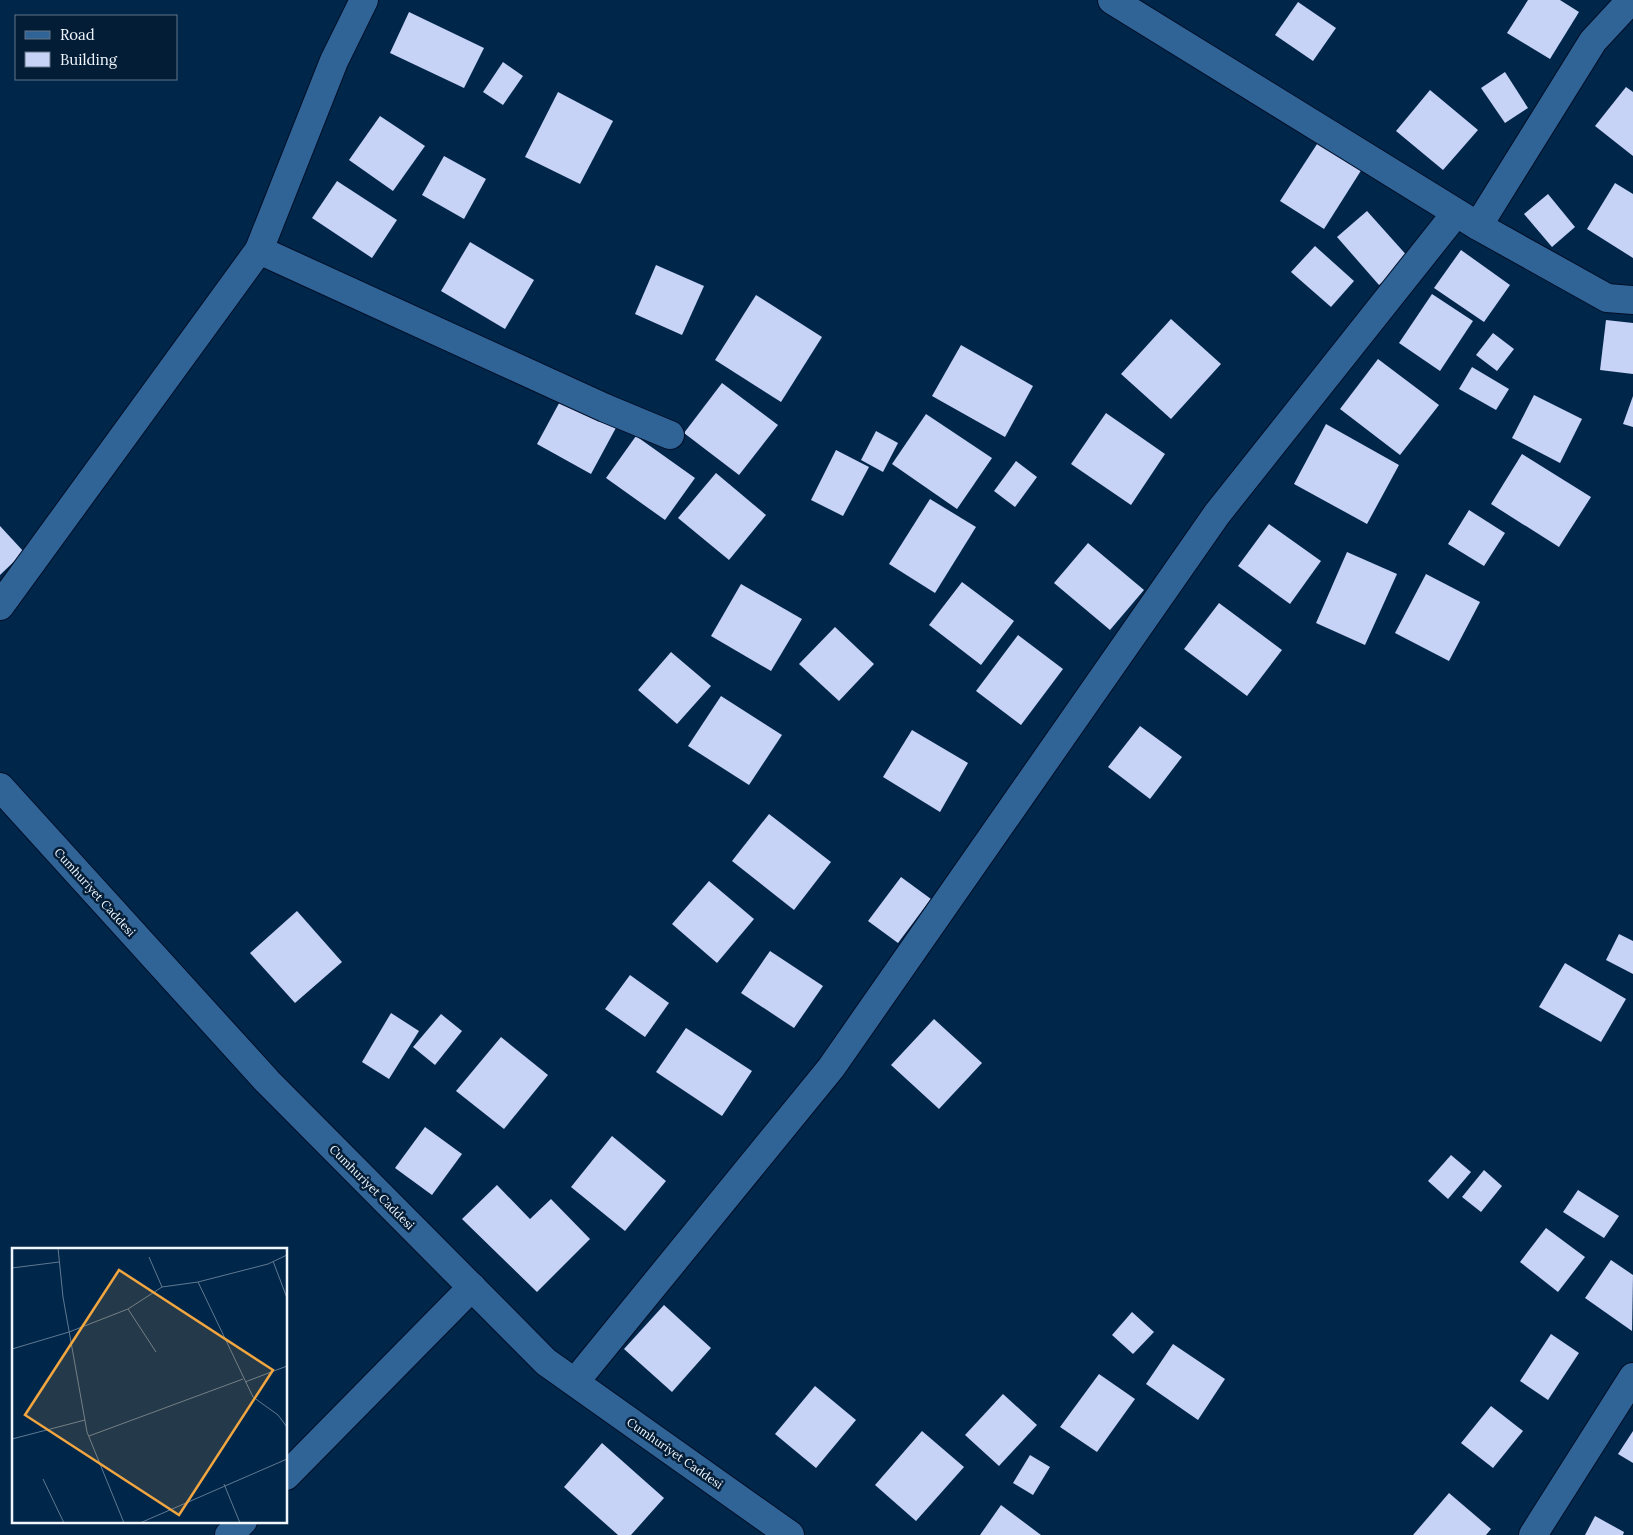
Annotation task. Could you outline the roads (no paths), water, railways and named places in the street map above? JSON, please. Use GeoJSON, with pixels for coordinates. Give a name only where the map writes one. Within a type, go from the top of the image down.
{"type":"FeatureCollection","features":[{"type":"Feature","properties":{"kind":"street"},"geometry":{"type":"LineString","coordinates":[[0,606],[258,250],[334,60],[364,0]]}},
{"type":"Feature","properties":{"kind":"street"},"geometry":{"type":"LineString","coordinates":[[1112,0],[1467,219],[1607,298],[1633,300]]}},
{"type":"Feature","properties":{"kind":"street"},"geometry":{"type":"LineString","coordinates":[[575,1382],[831,1068],[1217,514],[1467,219],[1593,41],[1631,0]]}},
{"type":"Feature","properties":{"kind":"street"},"geometry":{"type":"LineString","coordinates":[[258,250],[605,408],[670,435]]}},
{"type":"Feature","properties":{"kind":"street","name":"Cumhuriyet Caddesi"},"geometry":{"type":"LineString","coordinates":[[0,787],[267,1081],[546,1362],[790,1535]]}},
{"type":"Feature","properties":{"kind":"street"},"geometry":{"type":"LineString","coordinates":[[288,1474],[472,1287]]}},
{"type":"Feature","properties":{"kind":"street"},"geometry":{"type":"LineString","coordinates":[[1532,1535],[1633,1377]]}},
{"type":"Feature","properties":{"kind":"street"},"geometry":{"type":"LineString","coordinates":[[229,1535],[241,1522]]}}]}
